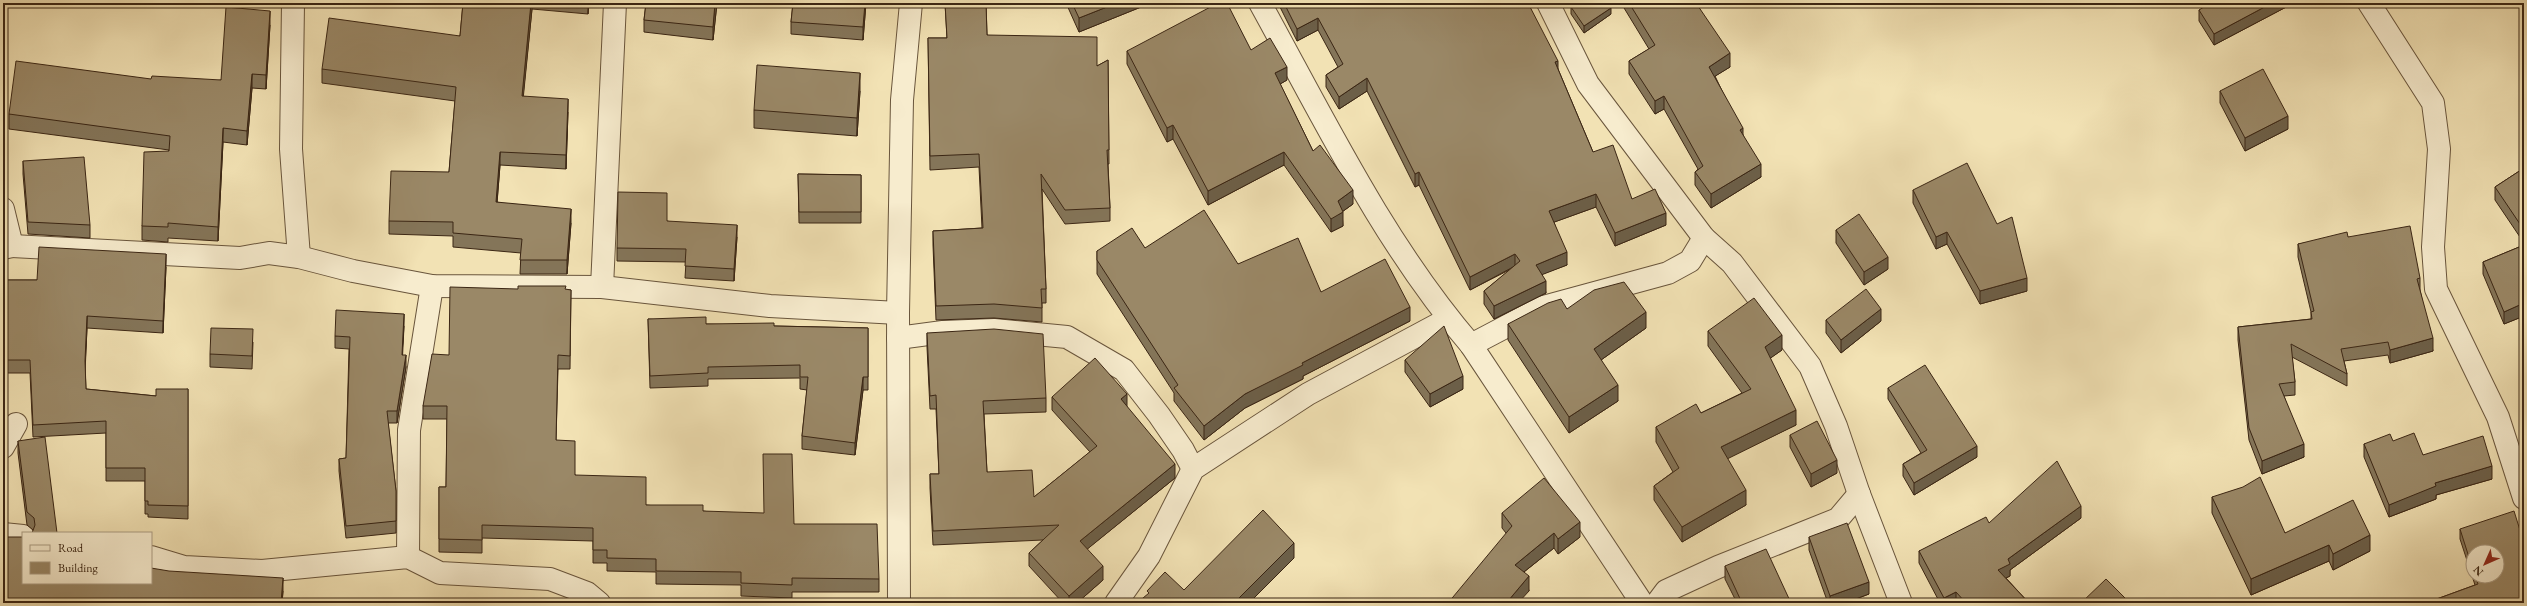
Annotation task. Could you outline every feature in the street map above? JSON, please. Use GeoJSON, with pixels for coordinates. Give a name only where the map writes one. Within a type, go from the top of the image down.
{"type":"FeatureCollection","features":[{"type":"Feature","properties":{"kind":"street"},"geometry":{"type":"LineString","coordinates":[[293,3],[291,149],[300,257]]}},
{"type":"Feature","properties":{"kind":"street"},"geometry":{"type":"LineString","coordinates":[[602,287],[614,3]]}},
{"type":"Feature","properties":{"kind":"street"},"geometry":{"type":"LineString","coordinates":[[899,603],[898,313],[902,100],[911,3]]}},
{"type":"Feature","properties":{"kind":"street"},"geometry":{"type":"LineString","coordinates":[[1260,3],[1344,157],[1401,250],[1448,318],[1471,345],[1642,603]]}},
{"type":"Feature","properties":{"kind":"street"},"geometry":{"type":"LineString","coordinates":[[1548,3],[1588,84],[1704,238],[1732,263],[1810,366],[1836,426],[1859,494],[1901,603]]}},
{"type":"Feature","properties":{"kind":"street"},"geometry":{"type":"LineString","coordinates":[[2369,3],[2433,103],[2439,149],[2433,247],[2436,289],[2498,417],[2524,498]]}},
{"type":"Feature","properties":{"kind":"street"},"geometry":{"type":"LineString","coordinates":[[3,209],[8,247],[240,258],[269,253],[300,257],[353,271],[432,286],[602,287],[770,306],[898,313]]}},
{"type":"Feature","properties":{"kind":"street"},"geometry":{"type":"LineString","coordinates":[[1471,345],[1543,307],[1668,273],[1690,260],[1704,238]]}},
{"type":"Feature","properties":{"kind":"street"},"geometry":{"type":"LineString","coordinates":[[408,557],[409,430],[432,286]]}},
{"type":"Feature","properties":{"kind":"street"},"geometry":{"type":"LineString","coordinates":[[1116,603],[1149,556],[1193,469],[1308,394],[1448,318]]}},
{"type":"Feature","properties":{"kind":"street"},"geometry":{"type":"LineString","coordinates":[[898,338],[943,332],[994,330],[1067,337],[1124,370],[1184,450],[1193,469]]}},
{"type":"Feature","properties":{"kind":"street"},"geometry":{"type":"LineString","coordinates":[[3,447],[16,424]]}},
{"type":"Feature","properties":{"kind":"street"},"geometry":{"type":"LineString","coordinates":[[1656,603],[1666,591],[1705,573],[1838,519],[1859,494]]}},
{"type":"Feature","properties":{"kind":"street"},"geometry":{"type":"LineString","coordinates":[[3,534],[22,536]]}},
{"type":"Feature","properties":{"kind":"street"},"geometry":{"type":"LineString","coordinates":[[152,557],[184,567],[262,571],[408,557],[440,573],[550,579],[587,593],[599,603]]}},
{"type":"Feature","properties":{"kind":"building"},"geometry":{"type":"Polygon","coordinates":[[[463,3],[531,3],[522,96],[568,99],[566,155],[500,152],[496,202],[571,209],[567,260],[520,260],[522,239],[453,233],[453,222],[389,221],[391,171],[449,172],[456,87],[322,69],[329,18],[460,36],[463,3]]]}},
{"type":"Feature","properties":{"kind":"building"},"geometry":{"type":"Polygon","coordinates":[[[646,3],[715,3],[713,27],[644,20],[646,3]]]}},
{"type":"Feature","properties":{"kind":"building"},"geometry":{"type":"Polygon","coordinates":[[[793,3],[865,3],[863,27],[791,22],[793,3]]]}},
{"type":"Feature","properties":{"kind":"building"},"geometry":{"type":"Polygon","coordinates":[[[945,3],[986,3],[987,35],[1097,37],[1097,66],[1108,60],[1109,150],[1107,150],[1110,208],[1065,210],[1041,174],[1046,289],[1041,289],[1042,308],[994,304],[936,306],[933,231],[983,228],[979,154],[930,156],[928,38],[947,38],[945,3]]]}},
{"type":"Feature","properties":{"kind":"building"},"geometry":{"type":"Polygon","coordinates":[[[1072,3],[1117,3],[1079,18],[1072,3]]]}},
{"type":"Feature","properties":{"kind":"building"},"geometry":{"type":"Polygon","coordinates":[[[1218,3],[1227,3],[1251,50],[1270,38],[1287,67],[1275,73],[1313,151],[1320,145],[1353,190],[1338,201],[1343,212],[1331,219],[1284,152],[1208,191],[1173,125],[1167,128],[1127,51],[1218,3]]]}},
{"type":"Feature","properties":{"kind":"building"},"geometry":{"type":"Polygon","coordinates":[[[1284,3],[1528,3],[1558,61],[1555,62],[1593,152],[1613,145],[1632,199],[1655,189],[1666,213],[1615,233],[1596,194],[1549,211],[1567,252],[1536,265],[1546,281],[1494,306],[1484,291],[1520,261],[1515,254],[1470,277],[1419,172],[1415,174],[1367,78],[1339,97],[1326,75],[1343,64],[1318,18],[1297,29],[1284,3]]]}},
{"type":"Feature","properties":{"kind":"building"},"geometry":{"type":"Polygon","coordinates":[[[1576,3],[1608,3],[1611,8],[1584,26],[1571,7],[1576,3]]]}},
{"type":"Feature","properties":{"kind":"building"},"geometry":{"type":"Polygon","coordinates":[[[1629,3],[1696,3],[1730,53],[1709,67],[1743,128],[1740,130],[1761,164],[1711,194],[1695,172],[1703,166],[1664,96],[1655,101],[1629,61],[1655,45],[1629,3]]]}},
{"type":"Feature","properties":{"kind":"building"},"geometry":{"type":"Polygon","coordinates":[[[2210,3],[2272,3],[2214,34],[2199,10],[2210,3]]]}},
{"type":"Feature","properties":{"kind":"building"},"geometry":{"type":"Polygon","coordinates":[[[226,7],[270,11],[266,75],[252,74],[247,131],[223,128],[218,227],[168,223],[168,227],[142,226],[144,152],[169,151],[170,136],[9,114],[16,61],[151,79],[152,76],[221,80],[226,7]]]}},
{"type":"Feature","properties":{"kind":"building"},"geometry":{"type":"Polygon","coordinates":[[[757,65],[860,73],[857,118],[754,110],[757,65]]]}},
{"type":"Feature","properties":{"kind":"building"},"geometry":{"type":"Polygon","coordinates":[[[2263,69],[2288,116],[2245,138],[2220,91],[2263,69]]]}},
{"type":"Feature","properties":{"kind":"building"},"geometry":{"type":"Polygon","coordinates":[[[84,157],[90,225],[28,222],[23,161],[84,157]]]}},
{"type":"Feature","properties":{"kind":"building"},"geometry":{"type":"Polygon","coordinates":[[[1967,163],[1997,224],[2012,217],[2027,278],[1980,291],[1947,232],[1936,237],[1913,190],[1967,163]]]}},
{"type":"Feature","properties":{"kind":"building"},"geometry":{"type":"Polygon","coordinates":[[[2524,168],[2524,230],[2495,187],[2524,168]]]}},
{"type":"Feature","properties":{"kind":"building"},"geometry":{"type":"Polygon","coordinates":[[[798,174],[861,175],[861,212],[799,212],[798,174]]]}},
{"type":"Feature","properties":{"kind":"building"},"geometry":{"type":"Polygon","coordinates":[[[618,192],[667,193],[667,221],[737,225],[734,269],[685,266],[686,249],[617,248],[618,192]]]}},
{"type":"Feature","properties":{"kind":"building"},"geometry":{"type":"Polygon","coordinates":[[[1204,210],[1238,264],[1298,238],[1321,292],[1385,259],[1410,307],[1302,363],[1303,365],[1245,394],[1204,426],[1174,388],[1178,385],[1097,260],[1097,251],[1132,228],[1145,248],[1204,210]]]}},
{"type":"Feature","properties":{"kind":"building"},"geometry":{"type":"Polygon","coordinates":[[[1859,214],[1888,257],[1864,272],[1836,230],[1859,214]]]}},
{"type":"Feature","properties":{"kind":"building"},"geometry":{"type":"Polygon","coordinates":[[[2410,226],[2420,278],[2417,279],[2433,338],[2390,350],[2388,342],[2341,349],[2347,374],[2291,344],[2295,382],[2279,384],[2304,444],[2262,461],[2249,428],[2238,327],[2312,319],[2311,312],[2314,311],[2298,244],[2347,232],[2348,237],[2410,226]]]}},
{"type":"Feature","properties":{"kind":"building"},"geometry":{"type":"Polygon","coordinates":[[[2524,245],[2524,303],[2504,312],[2483,262],[2524,245]]]}},
{"type":"Feature","properties":{"kind":"building"},"geometry":{"type":"Polygon","coordinates":[[[39,247],[166,254],[163,321],[87,316],[85,361],[86,389],[156,396],[156,389],[188,389],[188,506],[148,505],[148,501],[145,501],[145,468],[106,468],[106,421],[33,425],[30,360],[3,360],[3,280],[37,280],[39,247]]]}},
{"type":"Feature","properties":{"kind":"building"},"geometry":{"type":"Polygon","coordinates":[[[1624,282],[1646,312],[1594,349],[1618,385],[1569,417],[1508,324],[1548,303],[1561,299],[1567,309],[1594,290],[1624,282]]]}},
{"type":"Feature","properties":{"kind":"building"},"geometry":{"type":"Polygon","coordinates":[[[518,286],[566,286],[565,289],[571,290],[570,356],[558,355],[556,440],[575,441],[575,475],[646,477],[646,505],[703,505],[703,511],[764,513],[763,454],[792,454],[794,524],[877,524],[879,579],[792,578],[792,585],[741,583],[741,572],[656,571],[656,559],[607,558],[607,550],[593,550],[593,528],[482,525],[482,540],[439,539],[439,487],[446,487],[447,406],[423,406],[432,354],[449,355],[450,287],[518,289],[518,286]]]}},
{"type":"Feature","properties":{"kind":"building"},"geometry":{"type":"Polygon","coordinates":[[[1866,289],[1881,309],[1841,340],[1826,320],[1866,289]]]}},
{"type":"Feature","properties":{"kind":"building"},"geometry":{"type":"Polygon","coordinates":[[[1754,298],[1782,335],[1765,347],[1796,410],[1721,447],[1746,490],[1682,527],[1654,486],[1679,468],[1656,427],[1696,404],[1701,413],[1751,389],[1708,331],[1754,298]]]}},
{"type":"Feature","properties":{"kind":"building"},"geometry":{"type":"Polygon","coordinates":[[[336,310],[404,314],[402,355],[406,355],[397,411],[387,411],[396,491],[396,521],[346,526],[339,459],[346,458],[350,337],[335,336],[336,310]]]}},
{"type":"Feature","properties":{"kind":"building"},"geometry":{"type":"Polygon","coordinates":[[[706,317],[706,324],[774,323],[774,326],[868,328],[868,377],[863,377],[855,443],[802,436],[808,377],[800,377],[800,365],[708,367],[708,373],[650,376],[648,319],[706,317]]]}},
{"type":"Feature","properties":{"kind":"building"},"geometry":{"type":"Polygon","coordinates":[[[1444,326],[1463,376],[1430,394],[1405,360],[1444,326]]]}},
{"type":"Feature","properties":{"kind":"building"},"geometry":{"type":"Polygon","coordinates":[[[211,328],[253,329],[252,356],[210,354],[211,328]]]}},
{"type":"Feature","properties":{"kind":"building"},"geometry":{"type":"Polygon","coordinates":[[[994,329],[1043,334],[1046,398],[983,401],[987,472],[1032,470],[1034,497],[1097,446],[1052,397],[1095,358],[1127,394],[1121,399],[1175,464],[1080,541],[1103,566],[1069,596],[1029,553],[1059,525],[933,531],[930,474],[939,474],[936,395],[930,396],[927,333],[994,329]]]}},
{"type":"Feature","properties":{"kind":"building"},"geometry":{"type":"Polygon","coordinates":[[[1925,365],[1977,446],[1914,483],[1903,464],[1927,450],[1888,388],[1925,365]]]}},
{"type":"Feature","properties":{"kind":"building"},"geometry":{"type":"Polygon","coordinates":[[[1817,421],[1837,460],[1811,474],[1790,435],[1817,421]]]}},
{"type":"Feature","properties":{"kind":"building"},"geometry":{"type":"Polygon","coordinates":[[[2414,433],[2423,455],[2483,436],[2492,466],[2435,483],[2436,486],[2389,505],[2364,444],[2390,434],[2393,441],[2414,433]]]}},
{"type":"Feature","properties":{"kind":"building"},"geometry":{"type":"Polygon","coordinates":[[[45,437],[57,532],[32,532],[35,525],[34,518],[27,512],[18,441],[45,437]]]}},
{"type":"Feature","properties":{"kind":"building"},"geometry":{"type":"Polygon","coordinates":[[[2057,461],[2081,506],[2008,559],[2010,564],[1998,570],[2029,603],[1966,603],[1956,592],[1944,598],[1919,551],[1986,517],[1989,523],[2057,461]]]}},
{"type":"Feature","properties":{"kind":"building"},"geometry":{"type":"Polygon","coordinates":[[[2260,477],[2285,533],[2353,500],[2370,535],[2333,554],[2329,545],[2251,579],[2212,497],[2243,487],[2260,477]]]}},
{"type":"Feature","properties":{"kind":"building"},"geometry":{"type":"Polygon","coordinates":[[[1544,478],[1580,522],[1558,539],[1554,533],[1515,565],[1529,576],[1508,601],[1509,603],[1448,603],[1512,526],[1502,513],[1544,478]]]}},
{"type":"Feature","properties":{"kind":"building"},"geometry":{"type":"Polygon","coordinates":[[[1263,510],[1294,543],[1234,603],[1137,603],[1149,593],[1147,591],[1165,572],[1184,590],[1263,510]]]}},
{"type":"Feature","properties":{"kind":"building"},"geometry":{"type":"Polygon","coordinates":[[[2514,511],[2524,543],[2524,603],[2435,603],[2434,600],[2478,584],[2505,584],[2505,544],[2465,545],[2460,529],[2514,511]]]}},
{"type":"Feature","properties":{"kind":"building"},"geometry":{"type":"Polygon","coordinates":[[[1847,523],[1869,582],[1830,596],[1809,537],[1847,523]]]}},
{"type":"Feature","properties":{"kind":"building"},"geometry":{"type":"Polygon","coordinates":[[[4,537],[22,537],[22,584],[152,584],[152,568],[169,571],[283,578],[281,603],[3,603],[3,571],[5,571],[4,537]]]}},
{"type":"Feature","properties":{"kind":"building"},"geometry":{"type":"Polygon","coordinates":[[[1766,549],[1791,603],[1742,603],[1725,566],[1766,549]]]}},
{"type":"Feature","properties":{"kind":"building"},"geometry":{"type":"Polygon","coordinates":[[[2106,579],[2130,603],[2081,603],[2106,579]]]}},
{"type":"Feature","properties":{"kind":"building"},"geometry":{"type":"Polygon","coordinates":[[[450,600],[499,601],[499,603],[450,603],[450,600]]]}}]}
